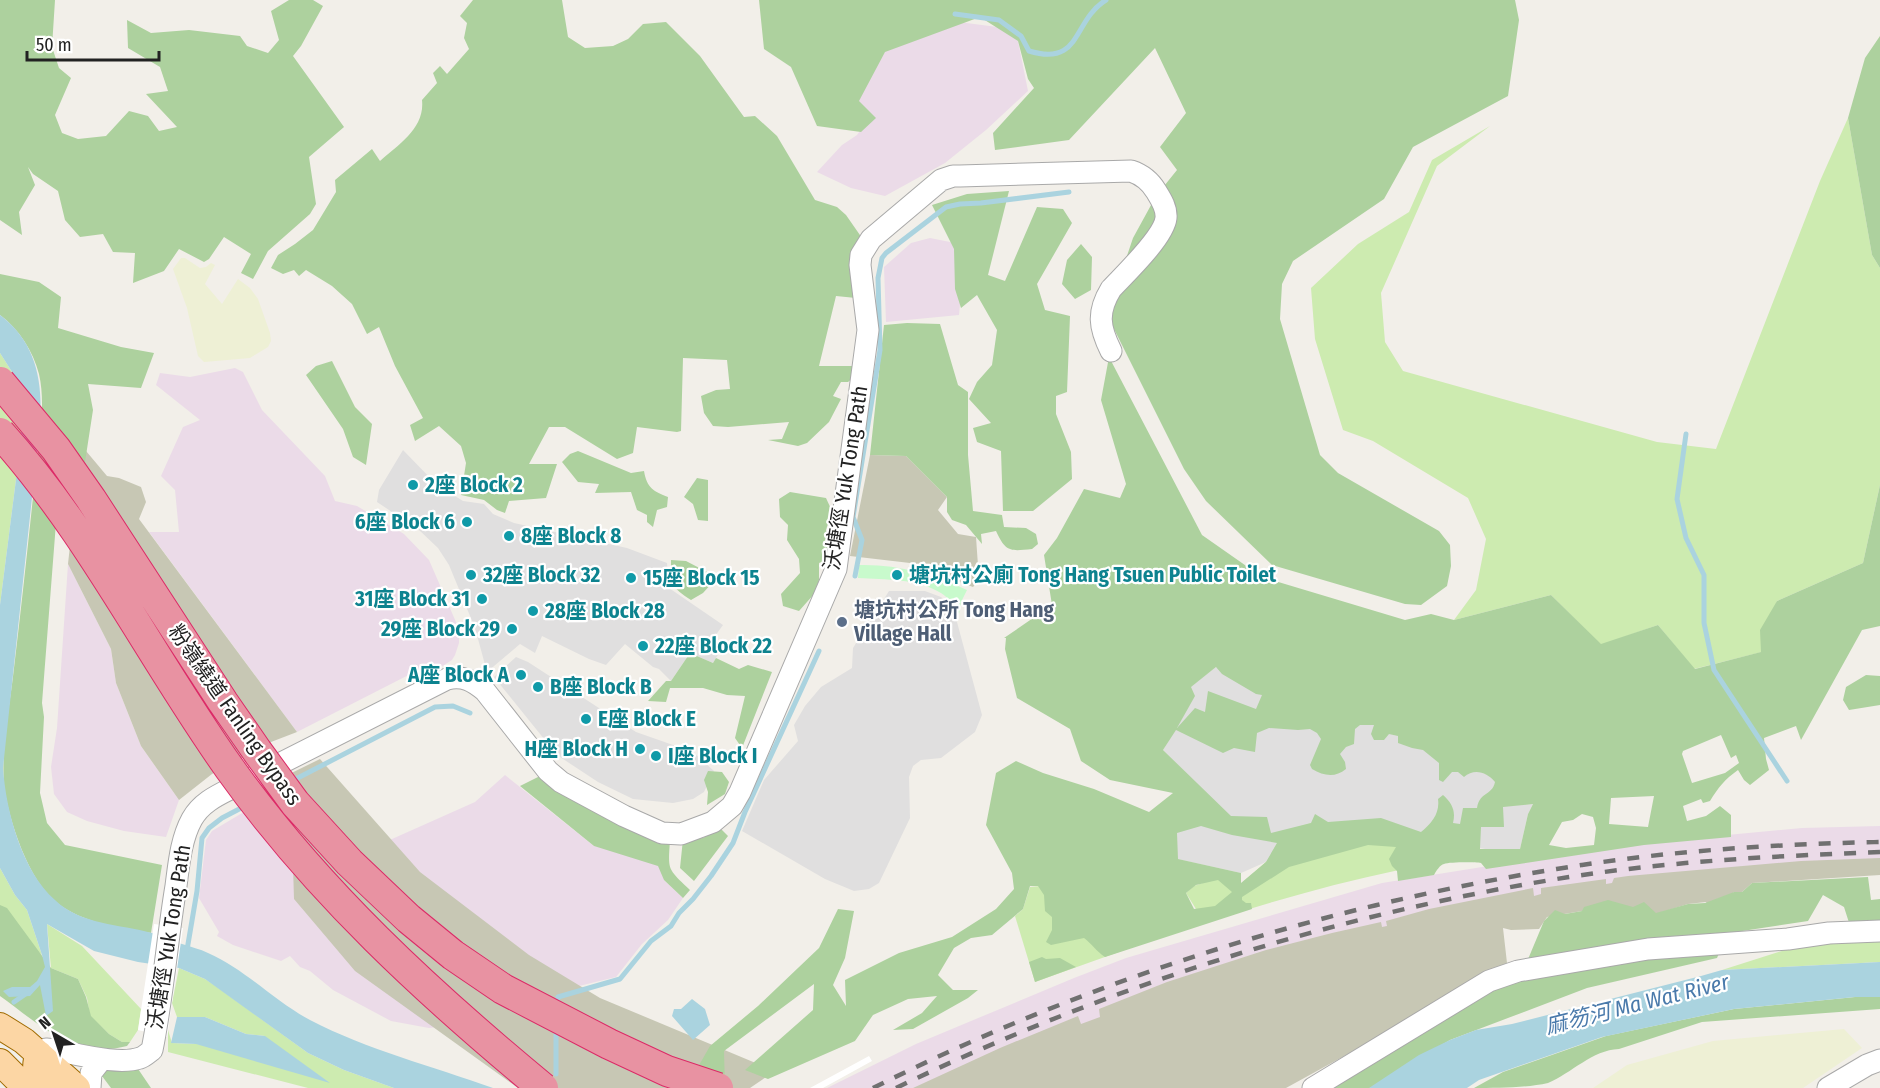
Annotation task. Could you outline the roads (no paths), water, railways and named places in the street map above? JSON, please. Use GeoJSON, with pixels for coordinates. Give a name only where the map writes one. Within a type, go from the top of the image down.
{"type":"FeatureCollection","features":[{"type":"Feature","properties":{"kind":"highway","name":"粉嶺繞道 Fanling Bypass"},"geometry":{"type":"LineString","coordinates":[[0,382],[56,449],[91,498],[257,752],[295,803],[349,862],[409,919],[453,955],[503,989],[666,1071],[718,1088]]}},
{"type":"Feature","properties":{"kind":"highway","name":"粉嶺繞道 Fanling Bypass"},"geometry":{"type":"LineString","coordinates":[[0,433],[32,470],[68,519],[198,721],[270,822],[323,884],[416,978],[543,1088]]}},
{"type":"Feature","properties":{"kind":"main road"},"geometry":{"type":"LineString","coordinates":[[0,1026],[24,1041],[77,1088]]}},
{"type":"Feature","properties":{"kind":"main road"},"geometry":{"type":"LineString","coordinates":[[39,1054],[35,1064],[36,1072],[47,1088]]}},
{"type":"Feature","properties":{"kind":"main road"},"geometry":{"type":"LineString","coordinates":[[0,1062],[26,1088]]}},
{"type":"Feature","properties":{"kind":"street","name":"沃塘徑 Yuk Tong Path"},"geometry":{"type":"LineString","coordinates":[[39,1054],[46,1049],[102,1059],[122,1060],[141,1058],[152,1050],[184,837],[192,818],[209,800],[436,683],[456,676],[473,681],[485,691],[548,771],[561,782],[624,816],[662,833],[681,834],[713,822],[732,806],[836,568],[868,330],[860,265],[861,255],[871,238],[941,180],[960,176],[1131,171],[1141,174],[1152,186],[1165,208],[1166,218],[1156,238],[1106,297],[1101,315],[1101,326],[1111,351]]}},
{"type":"Feature","properties":{"kind":"street"},"geometry":{"type":"LineString","coordinates":[[1313,1088],[1489,981],[1518,971],[1648,949],[1788,939],[1829,933],[1880,931]]}},
{"type":"Feature","properties":{"kind":"street"},"geometry":{"type":"LineString","coordinates":[[90,1088],[91,1072],[102,1059]]}},
{"type":"Feature","properties":{"kind":"street"},"geometry":{"type":"LineString","coordinates":[[1828,1088],[1859,1069],[1880,1060]]}},
{"type":"Feature","properties":{"kind":"water"},"geometry":{"type":"Polygon","coordinates":[[[0,315],[22,337],[35,363],[41,407],[3,768],[12,821],[33,873],[55,900],[77,914],[89,919],[152,933],[205,952],[222,960],[284,1004],[332,1031],[377,1049],[493,1088],[394,1088],[344,1070],[308,1053],[205,979],[179,968],[138,962],[94,951],[47,924],[53,1011],[46,1016],[40,985],[30,996],[9,997],[3,991],[12,987],[30,987],[37,981],[45,967],[27,910],[15,895],[0,868],[0,605],[22,420],[19,389],[14,375],[0,353],[0,315]]]}},
{"type":"Feature","properties":{"kind":"water","name":"麻笏河 Ma Wat River"},"geometry":{"type":"Polygon","coordinates":[[[1880,962],[1880,997],[1855,997],[1734,1009],[1602,1037],[1479,1080],[1467,1088],[1369,1088],[1419,1055],[1476,1030],[1512,1024],[1722,970],[1880,962]]]}},
{"type":"Feature","properties":{"kind":"water"},"geometry":{"type":"Polygon","coordinates":[[[692,999],[705,1009],[710,1025],[693,1040],[672,1016],[674,1009],[681,1009],[692,999]]]}},
{"type":"Feature","properties":{"kind":"water"},"geometry":{"type":"Polygon","coordinates":[[[177,1017],[205,1017],[246,1034],[265,1036],[330,1083],[196,1044],[171,1043],[177,1017]]]}},
{"type":"Feature","properties":{"kind":"waterway"},"geometry":{"type":"LineString","coordinates":[[955,14],[999,20],[1021,36],[1029,51],[1046,54],[1059,53],[1068,47],[1095,9],[1106,0]]}},
{"type":"Feature","properties":{"kind":"waterway"},"geometry":{"type":"LineString","coordinates":[[855,576],[862,540],[853,517],[880,350],[878,278],[882,258],[946,207],[1069,192]]}},
{"type":"Feature","properties":{"kind":"waterway"},"geometry":{"type":"LineString","coordinates":[[1686,434],[1677,499],[1686,538],[1704,575],[1704,623],[1714,670],[1787,781]]}},
{"type":"Feature","properties":{"kind":"waterway"},"geometry":{"type":"LineString","coordinates":[[557,1007],[558,997],[620,979],[651,941],[671,926],[679,913],[711,876],[733,843],[819,651]]}},
{"type":"Feature","properties":{"kind":"waterway"},"geometry":{"type":"LineString","coordinates":[[290,782],[435,707],[453,706],[470,713]]}},
{"type":"Feature","properties":{"kind":"waterway"},"geometry":{"type":"LineString","coordinates":[[187,950],[197,891],[202,838],[209,828],[222,818],[245,806]]}},
{"type":"Feature","properties":{"kind":"waterway"},"geometry":{"type":"LineString","coordinates":[[14,1002],[27,993]]}},
{"type":"Feature","properties":{"kind":"waterway"},"geometry":{"type":"LineString","coordinates":[[556,1029],[556,1074]]}},
{"type":"Feature","properties":{"kind":"railway"},"geometry":{"type":"LineString","coordinates":[[873,1088],[957,1048],[1130,978],[1218,949],[1399,900],[1490,881],[1656,855],[1805,844],[1880,842]]}},
{"type":"Feature","properties":{"kind":"railway"},"geometry":{"type":"LineString","coordinates":[[896,1088],[976,1051],[1141,986],[1225,958],[1395,911],[1608,871],[1724,860],[1880,852]]}},
{"type":"Feature","properties":{"kind":"place","name":"2座 Block 2"},"geometry":{"type":"Point","coordinates":[413,485]}},
{"type":"Feature","properties":{"kind":"place","name":"6座 Block 6"},"geometry":{"type":"Point","coordinates":[467,522]}},
{"type":"Feature","properties":{"kind":"place","name":"8座 Block 8"},"geometry":{"type":"Point","coordinates":[509,536]}},
{"type":"Feature","properties":{"kind":"place","name":"32座 Block 32"},"geometry":{"type":"Point","coordinates":[471,575]}},
{"type":"Feature","properties":{"kind":"place","name":"塘坑村公廁 Tong Hang Tsuen Public Toilet"},"geometry":{"type":"Point","coordinates":[897,575]}},
{"type":"Feature","properties":{"kind":"place","name":"15座 Block 15"},"geometry":{"type":"Point","coordinates":[631,578]}},
{"type":"Feature","properties":{"kind":"place","name":"31座 Block 31"},"geometry":{"type":"Point","coordinates":[482,599]}},
{"type":"Feature","properties":{"kind":"place","name":"28座 Block 28"},"geometry":{"type":"Point","coordinates":[533,611]}},
{"type":"Feature","properties":{"kind":"place","name":"塘坑村公所 Tong Hang Village Hall"},"geometry":{"type":"Point","coordinates":[842,622]}},
{"type":"Feature","properties":{"kind":"place","name":"29座 Block 29"},"geometry":{"type":"Point","coordinates":[512,629]}},
{"type":"Feature","properties":{"kind":"place","name":"22座 Block 22"},"geometry":{"type":"Point","coordinates":[643,646]}},
{"type":"Feature","properties":{"kind":"place","name":"A座 Block A"},"geometry":{"type":"Point","coordinates":[521,675]}},
{"type":"Feature","properties":{"kind":"place","name":"B座 Block B"},"geometry":{"type":"Point","coordinates":[538,687]}},
{"type":"Feature","properties":{"kind":"place","name":"E座 Block E"},"geometry":{"type":"Point","coordinates":[586,719]}},
{"type":"Feature","properties":{"kind":"place","name":"H座 Block H"},"geometry":{"type":"Point","coordinates":[640,749]}},
{"type":"Feature","properties":{"kind":"place","name":"I座 Block I"},"geometry":{"type":"Point","coordinates":[656,756]}}]}
